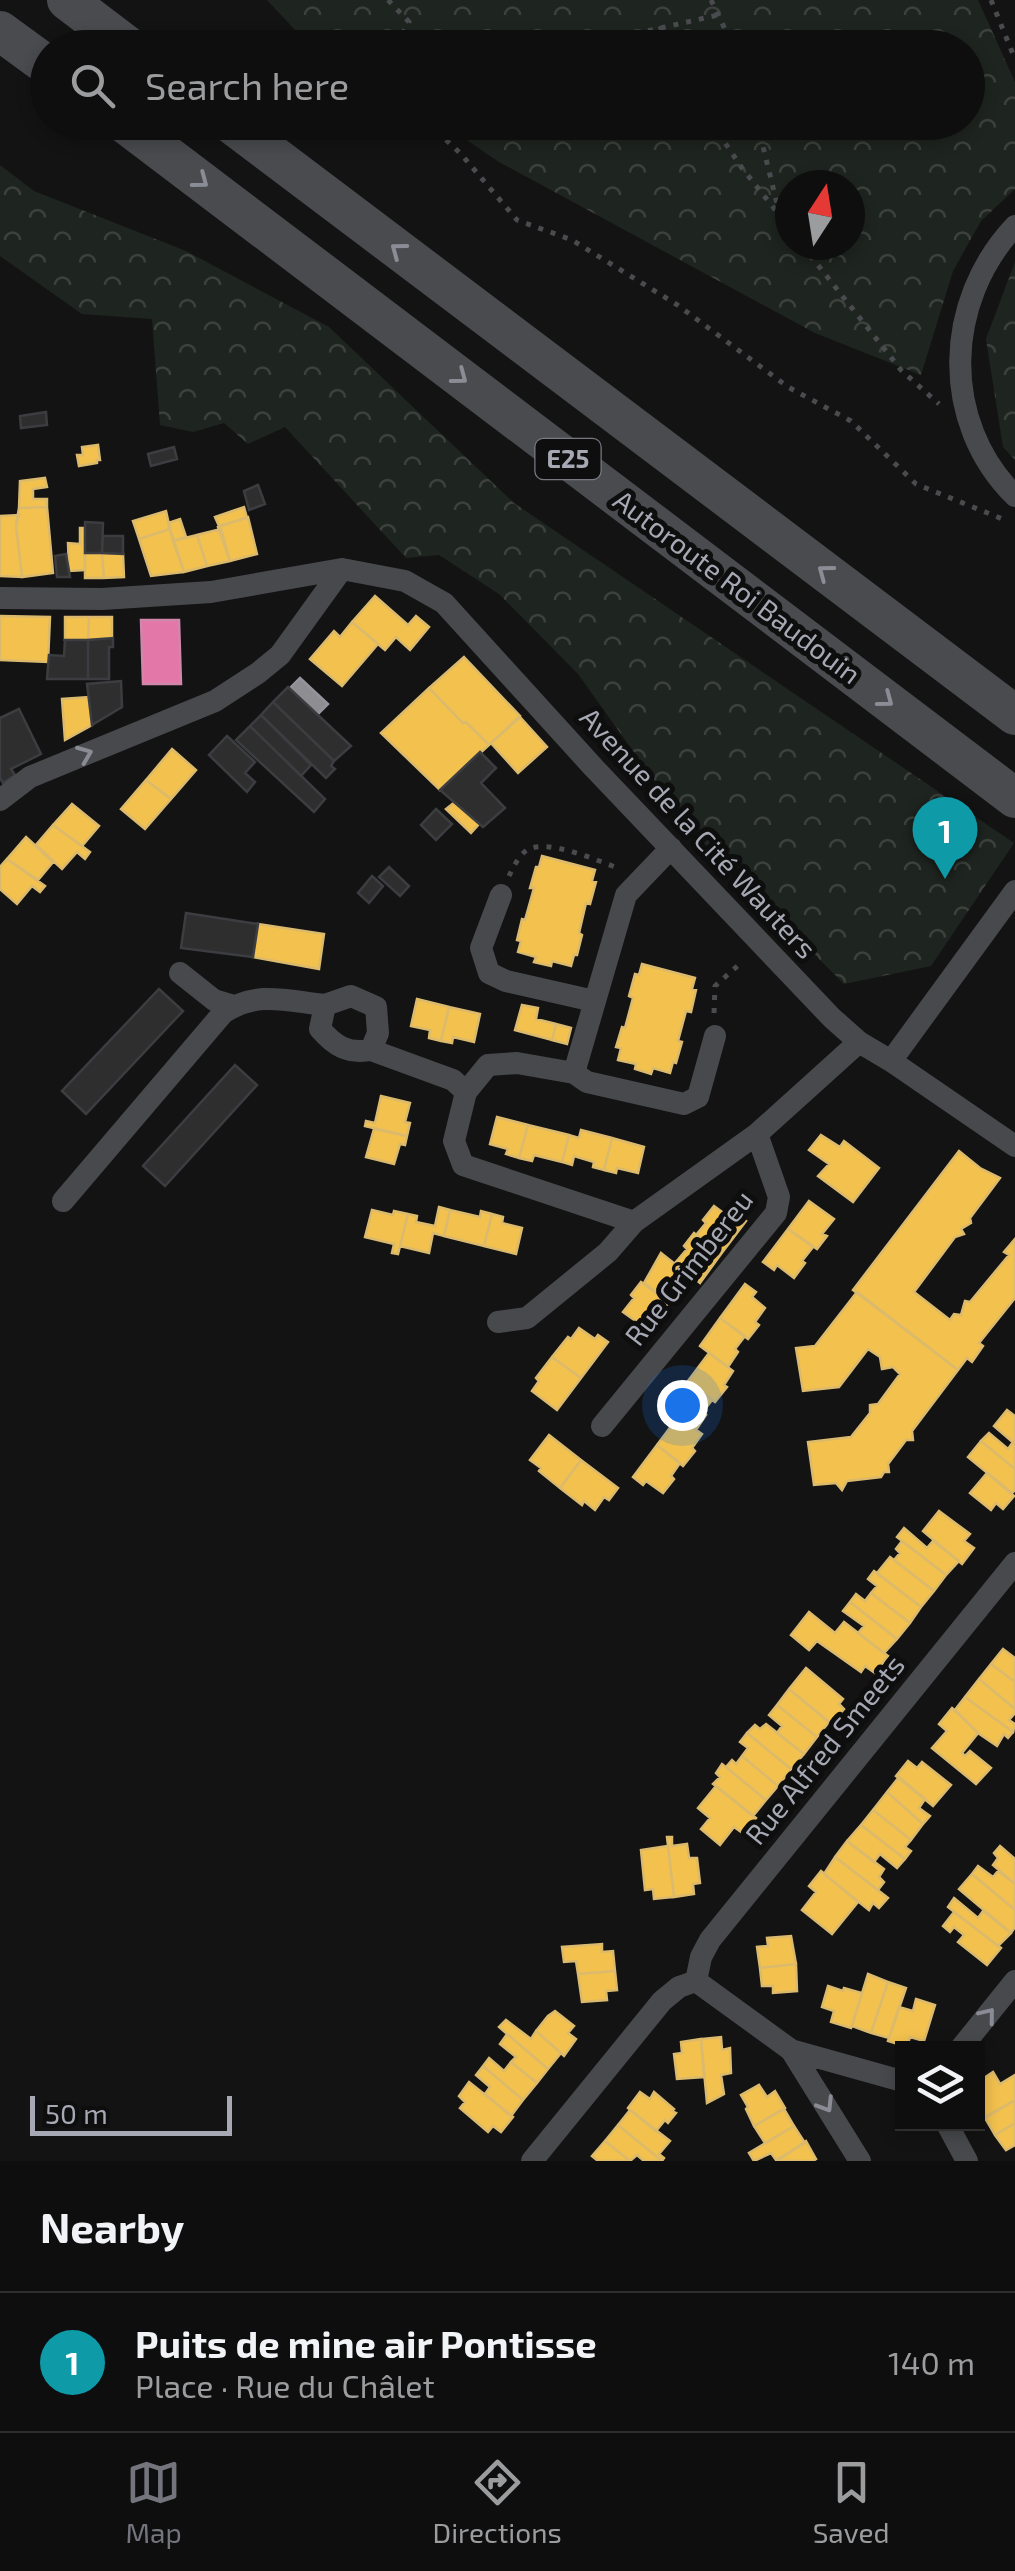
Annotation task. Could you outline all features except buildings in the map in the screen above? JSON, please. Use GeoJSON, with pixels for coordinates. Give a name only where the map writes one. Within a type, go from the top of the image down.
{"type":"FeatureCollection","features":[{"type":"Feature","properties":{"kind":"highway"},"geometry":{"type":"LineString","coordinates":[[67,0],[106,30]]}},
{"type":"Feature","properties":{"kind":"highway"},"geometry":{"type":"LineString","coordinates":[[0,32],[30,53]]}},
{"type":"Feature","properties":{"kind":"highway","name":"Autoroute Roi Baudouin"},"geometry":{"type":"LineString","coordinates":[[147,140],[1014,797]]}},
{"type":"Feature","properties":{"kind":"highway","name":"E25"},"geometry":{"type":"LineString","coordinates":[[253,140],[1015,715]]}},
{"type":"Feature","properties":{"kind":"street"},"geometry":{"type":"LineString","coordinates":[[1015,226],[979,276],[964,321],[958,364],[966,413],[985,458],[1015,496]]}},
{"type":"Feature","properties":{"kind":"street"},"geometry":{"type":"LineString","coordinates":[[0,598],[102,599],[210,592],[342,569]]}},
{"type":"Feature","properties":{"kind":"street"},"geometry":{"type":"LineString","coordinates":[[0,800],[30,777],[215,701],[258,673],[280,655],[342,569]]}},
{"type":"Feature","properties":{"kind":"street","name":"Avenue de la Cité Wauters"},"geometry":{"type":"LineString","coordinates":[[342,569],[404,581],[444,603],[594,768],[832,1018],[858,1042],[1015,1146]]}},
{"type":"Feature","properties":{"kind":"street"},"geometry":{"type":"LineString","coordinates":[[574,1073],[626,894],[671,848]]}},
{"type":"Feature","properties":{"kind":"street"},"geometry":{"type":"LineString","coordinates":[[891,1061],[1015,891]]}},
{"type":"Feature","properties":{"kind":"street"},"geometry":{"type":"LineString","coordinates":[[501,895],[481,948],[489,973],[506,982],[594,1002]]}},
{"type":"Feature","properties":{"kind":"street"},"geometry":{"type":"LineString","coordinates":[[180,973],[214,1000],[234,1006]]}},
{"type":"Feature","properties":{"kind":"street"},"geometry":{"type":"LineString","coordinates":[[63,1201],[234,1006],[257,997],[324,1005],[351,996],[376,1007],[378,1032],[370,1050]]}},
{"type":"Feature","properties":{"kind":"street"},"geometry":{"type":"LineString","coordinates":[[324,1005],[320,1028],[330,1042],[345,1050],[370,1050],[453,1080],[466,1092]]}},
{"type":"Feature","properties":{"kind":"street"},"geometry":{"type":"LineString","coordinates":[[634,1222],[463,1165],[454,1141],[466,1092],[488,1065],[517,1062],[574,1073],[587,1082],[684,1104],[698,1097],[715,1036]]}},
{"type":"Feature","properties":{"kind":"street"},"geometry":{"type":"LineString","coordinates":[[498,1322],[527,1318],[608,1252],[634,1222],[757,1134],[858,1042]]}},
{"type":"Feature","properties":{"kind":"street","name":"Rue Grimbereu"},"geometry":{"type":"LineString","coordinates":[[602,1426],[776,1213],[780,1198],[757,1134]]}},
{"type":"Feature","properties":{"kind":"street","name":"Rue Alfred Smeets"},"geometry":{"type":"LineString","coordinates":[[696,1982],[701,1957],[710,1940],[1015,1563]]}},
{"type":"Feature","properties":{"kind":"street"},"geometry":{"type":"LineString","coordinates":[[967,2041],[1015,1981]]}},
{"type":"Feature","properties":{"kind":"street"},"geometry":{"type":"LineString","coordinates":[[532,2161],[662,2001],[679,1988],[696,1982],[791,2050],[895,2080]]}},
{"type":"Feature","properties":{"kind":"street"},"geometry":{"type":"LineString","coordinates":[[791,2050],[860,2161]]}},
{"type":"Feature","properties":{"kind":"street"},"geometry":{"type":"LineString","coordinates":[[951,2131],[968,2161]]}},
{"type":"Feature","properties":{"kind":"path"},"geometry":{"type":"LineString","coordinates":[[388,0],[410,22],[405,30]]}},
{"type":"Feature","properties":{"kind":"path"},"geometry":{"type":"LineString","coordinates":[[711,0],[726,30]]}},
{"type":"Feature","properties":{"kind":"path"},"geometry":{"type":"LineString","coordinates":[[991,0],[1015,59]]}},
{"type":"Feature","properties":{"kind":"path"},"geometry":{"type":"LineString","coordinates":[[644,30],[718,14]]}},
{"type":"Feature","properties":{"kind":"path"},"geometry":{"type":"LineString","coordinates":[[660,26],[662,30]]}},
{"type":"Feature","properties":{"kind":"path"},"geometry":{"type":"LineString","coordinates":[[446,140],[517,220],[572,240],[676,304],[788,387],[851,421],[916,484],[1015,523]]}},
{"type":"Feature","properties":{"kind":"path"},"geometry":{"type":"LineString","coordinates":[[723,140],[775,210]]}},
{"type":"Feature","properties":{"kind":"path"},"geometry":{"type":"LineString","coordinates":[[761,140],[775,196]]}},
{"type":"Feature","properties":{"kind":"path"},"geometry":{"type":"LineString","coordinates":[[814,260],[901,370],[938,403],[966,413]]}},
{"type":"Feature","properties":{"kind":"path"},"geometry":{"type":"LineString","coordinates":[[501,895],[513,867],[526,851],[541,846],[593,858],[625,871],[637,884]]}},
{"type":"Feature","properties":{"kind":"path"},"geometry":{"type":"LineString","coordinates":[[715,1036],[715,986],[762,944]]}},
{"type":"Feature","properties":{"kind":"green space"},"geometry":{"type":"Polygon","coordinates":[[[267,0],[978,0],[1015,82],[1015,189],[981,221],[953,271],[921,375],[815,333],[499,162],[467,140],[985,140],[985,30],[295,30],[267,0]]]}},
{"type":"Feature","properties":{"kind":"green space"},"geometry":{"type":"Polygon","coordinates":[[[0,165],[34,191],[186,251],[329,327],[514,503],[1014,843],[931,966],[844,984],[686,825],[578,674],[499,594],[439,555],[406,558],[285,427],[248,444],[224,423],[193,432],[160,425],[152,319],[82,314],[0,256],[0,165]]]}},
{"type":"Feature","properties":{"kind":"green space"},"geometry":{"type":"Polygon","coordinates":[[[1015,262],[1015,460],[1003,447],[986,339],[1015,262]]]}},
{"type":"Feature","properties":{"kind":"place","name":"Puits de mine air Pontisse"},"geometry":{"type":"Point","coordinates":[945,879]}}]}
